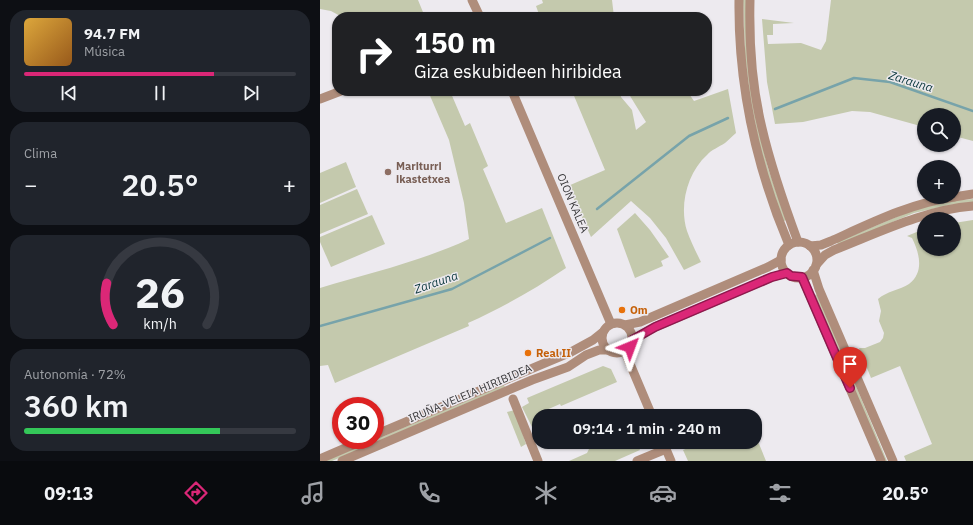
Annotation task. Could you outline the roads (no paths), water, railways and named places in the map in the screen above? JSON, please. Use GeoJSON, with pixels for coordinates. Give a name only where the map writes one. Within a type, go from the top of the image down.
{"type":"FeatureCollection","features":[{"type":"Feature","properties":{"kind":"street"},"geometry":{"type":"LineString","coordinates":[[472,0],[478,12]]}},
{"type":"Feature","properties":{"kind":"street"},"geometry":{"type":"LineString","coordinates":[[739,0],[740,48],[752,129],[768,190],[793,243]]}},
{"type":"Feature","properties":{"kind":"street"},"geometry":{"type":"LineString","coordinates":[[750,0],[751,51],[761,127],[793,243]]}},
{"type":"Feature","properties":{"kind":"street"},"geometry":{"type":"LineString","coordinates":[[320,99],[332,94]]}},
{"type":"Feature","properties":{"kind":"street","name":"OION KALEA"},"geometry":{"type":"LineString","coordinates":[[514,96],[611,324]]}},
{"type":"Feature","properties":{"kind":"street"},"geometry":{"type":"LineString","coordinates":[[961,196],[973,194]]}},
{"type":"Feature","properties":{"kind":"street"},"geometry":{"type":"LineString","coordinates":[[810,246],[821,245],[911,206],[919,204]]}},
{"type":"Feature","properties":{"kind":"street"},"geometry":{"type":"LineString","coordinates":[[893,461],[819,289],[815,268],[817,258],[815,251],[804,242],[793,243],[784,249],[782,254],[781,260],[787,273],[791,276],[806,276],[815,268],[825,255],[834,250],[904,222],[936,212],[973,206]]}},
{"type":"Feature","properties":{"kind":"street"},"geometry":{"type":"LineString","coordinates":[[625,325],[632,334],[630,347],[625,352],[619,354],[612,353],[603,345],[601,339],[605,329],[611,324],[618,323],[625,325],[640,322],[754,274],[781,260]]}},
{"type":"Feature","properties":{"kind":"street"},"geometry":{"type":"LineString","coordinates":[[632,340],[655,327],[772,277],[787,273]]}},
{"type":"Feature","properties":{"kind":"street"},"geometry":{"type":"LineString","coordinates":[[802,277],[881,461]]}},
{"type":"Feature","properties":{"kind":"street","name":"IRUÑA-VELEIA HIRIBIDEA"},"geometry":{"type":"LineString","coordinates":[[384,431],[571,352],[593,340],[603,332]]}},
{"type":"Feature","properties":{"kind":"street","name":"IRUÑA-VELEIA HIRIBIDEA"},"geometry":{"type":"LineString","coordinates":[[342,461],[532,380],[568,367],[586,355],[599,350],[607,350]]}},
{"type":"Feature","properties":{"kind":"street"},"geometry":{"type":"LineString","coordinates":[[625,352],[649,409]]}},
{"type":"Feature","properties":{"kind":"street"},"geometry":{"type":"LineString","coordinates":[[513,399],[538,461]]}},
{"type":"Feature","properties":{"kind":"street"},"geometry":{"type":"LineString","coordinates":[[320,459],[343,449]]}},
{"type":"Feature","properties":{"kind":"street"},"geometry":{"type":"LineString","coordinates":[[637,461],[657,449]]}},
{"type":"Feature","properties":{"kind":"street"},"geometry":{"type":"LineString","coordinates":[[666,449],[671,461]]}},
{"type":"Feature","properties":{"kind":"waterway","name":"Zarauna"},"geometry":{"type":"LineString","coordinates":[[775,109],[854,78],[890,82],[973,111]]}},
{"type":"Feature","properties":{"kind":"waterway","name":"Zarauna"},"geometry":{"type":"LineString","coordinates":[[597,209],[689,136],[728,118]]}},
{"type":"Feature","properties":{"kind":"waterway","name":"Zarauna"},"geometry":{"type":"LineString","coordinates":[[320,326],[452,289],[550,238]]}},
{"type":"Feature","properties":{"kind":"place","name":"Mariturri ikastetxea"},"geometry":{"type":"Point","coordinates":[388,172]}},
{"type":"Feature","properties":{"kind":"place","name":"Om"},"geometry":{"type":"Point","coordinates":[622,310]}},
{"type":"Feature","properties":{"kind":"place","name":"Real II"},"geometry":{"type":"Point","coordinates":[528,353]}}]}
